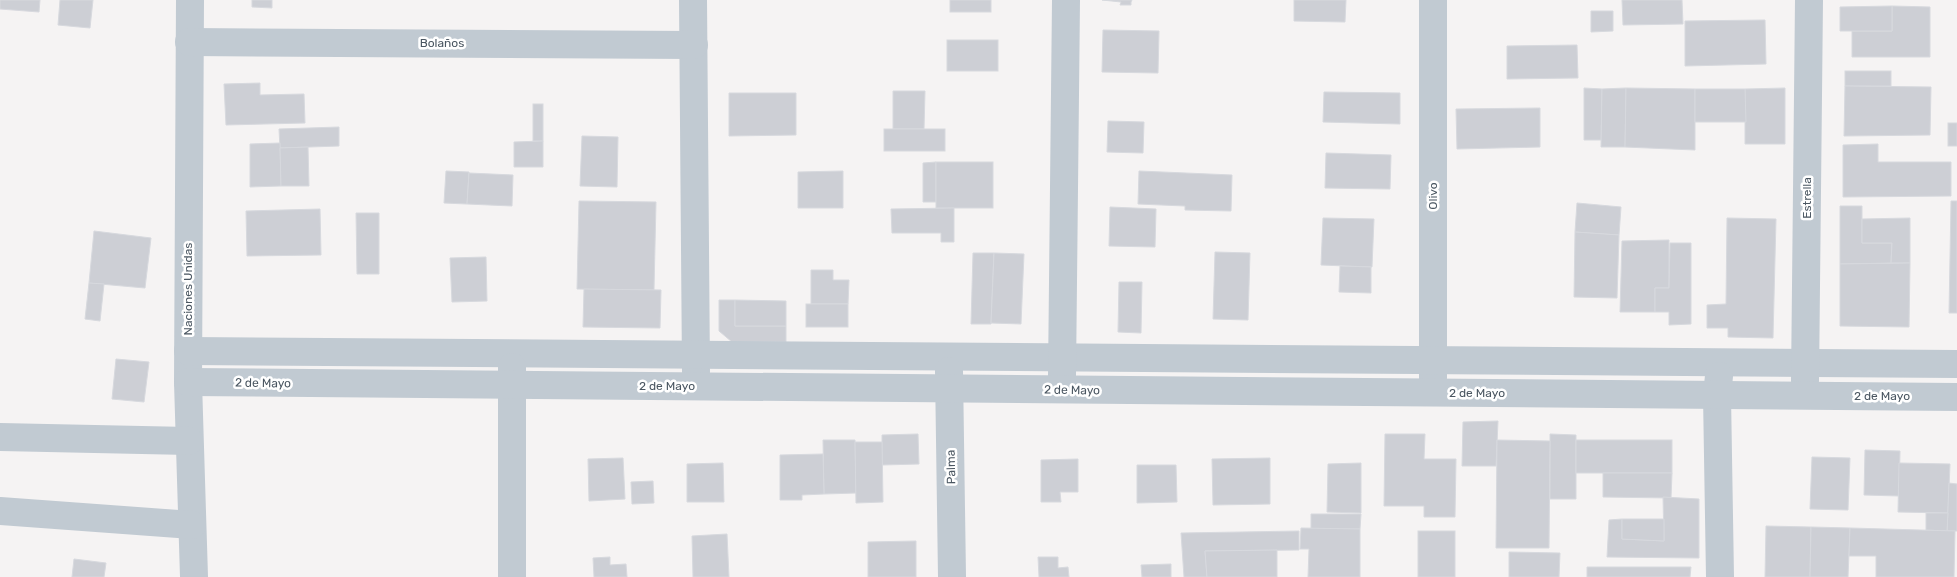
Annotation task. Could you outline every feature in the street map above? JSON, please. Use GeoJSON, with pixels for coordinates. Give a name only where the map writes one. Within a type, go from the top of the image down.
{"type":"FeatureCollection","features":[{"type":"Feature","properties":{"kind":"street","name":"Naciones Unidas"},"geometry":{"type":"LineString","coordinates":[[190,0],[188,382],[194,577]]}},
{"type":"Feature","properties":{"kind":"street"},"geometry":{"type":"LineString","coordinates":[[693,0],[696,386]]}},
{"type":"Feature","properties":{"kind":"street"},"geometry":{"type":"LineString","coordinates":[[1062,390],[1066,0]]}},
{"type":"Feature","properties":{"kind":"street","name":"Olivo"},"geometry":{"type":"LineString","coordinates":[[1433,0],[1433,393]]}},
{"type":"Feature","properties":{"kind":"street","name":"Estrella"},"geometry":{"type":"LineString","coordinates":[[1805,396],[1809,0]]}},
{"type":"Feature","properties":{"kind":"street","name":"Bolaños"},"geometry":{"type":"LineString","coordinates":[[190,42],[694,45]]}},
{"type":"Feature","properties":{"kind":"street"},"geometry":{"type":"LineString","coordinates":[[188,350],[1957,364]]}},
{"type":"Feature","properties":{"kind":"street"},"geometry":{"type":"LineString","coordinates":[[512,353],[512,577]]}},
{"type":"Feature","properties":{"kind":"street","name":"Palma"},"geometry":{"type":"LineString","coordinates":[[949,356],[952,577]]}},
{"type":"Feature","properties":{"kind":"street"},"geometry":{"type":"LineString","coordinates":[[1720,362],[1717,395],[1720,577]]}},
{"type":"Feature","properties":{"kind":"street","name":"2 de Mayo"},"geometry":{"type":"LineString","coordinates":[[188,382],[1957,397]]}},
{"type":"Feature","properties":{"kind":"street"},"geometry":{"type":"LineString","coordinates":[[0,437],[189,440]]}},
{"type":"Feature","properties":{"kind":"street"},"geometry":{"type":"LineString","coordinates":[[0,512],[192,525]]}},
{"type":"Feature","properties":{"kind":"building"},"geometry":{"type":"Polygon","coordinates":[[[0,0],[40,0],[39,12],[0,9],[0,0]]]}},
{"type":"Feature","properties":{"kind":"building"},"geometry":{"type":"Polygon","coordinates":[[[60,0],[93,0],[90,28],[58,25],[60,0]]]}},
{"type":"Feature","properties":{"kind":"building"},"geometry":{"type":"Polygon","coordinates":[[[252,0],[272,0],[272,8],[252,7],[252,0]]]}},
{"type":"Feature","properties":{"kind":"building"},"geometry":{"type":"Polygon","coordinates":[[[950,0],[991,0],[991,12],[950,12],[950,0]]]}},
{"type":"Feature","properties":{"kind":"building"},"geometry":{"type":"Polygon","coordinates":[[[1102,0],[1132,0],[1131,5],[1120,5],[1121,2],[1102,0]]]}},
{"type":"Feature","properties":{"kind":"building"},"geometry":{"type":"Polygon","coordinates":[[[1294,0],[1346,0],[1345,22],[1294,21],[1294,0]]]}},
{"type":"Feature","properties":{"kind":"building"},"geometry":{"type":"Polygon","coordinates":[[[1622,0],[1682,0],[1683,24],[1623,25],[1622,0]]]}},
{"type":"Feature","properties":{"kind":"building"},"geometry":{"type":"Polygon","coordinates":[[[1892,6],[1930,7],[1930,57],[1852,57],[1852,31],[1892,31],[1892,6]]]}},
{"type":"Feature","properties":{"kind":"building"},"geometry":{"type":"Polygon","coordinates":[[[1892,6],[1892,31],[1840,31],[1840,7],[1892,6]]]}},
{"type":"Feature","properties":{"kind":"building"},"geometry":{"type":"Polygon","coordinates":[[[1591,11],[1613,11],[1613,31],[1591,32],[1591,11]]]}},
{"type":"Feature","properties":{"kind":"building"},"geometry":{"type":"Polygon","coordinates":[[[1765,20],[1766,64],[1685,66],[1685,21],[1765,20]]]}},
{"type":"Feature","properties":{"kind":"building"},"geometry":{"type":"Polygon","coordinates":[[[1103,30],[1159,31],[1158,73],[1102,72],[1103,30]]]}},
{"type":"Feature","properties":{"kind":"building"},"geometry":{"type":"Polygon","coordinates":[[[947,40],[998,40],[998,71],[947,71],[947,40]]]}},
{"type":"Feature","properties":{"kind":"building"},"geometry":{"type":"Polygon","coordinates":[[[1577,45],[1578,78],[1507,79],[1507,46],[1577,45]]]}},
{"type":"Feature","properties":{"kind":"building"},"geometry":{"type":"Polygon","coordinates":[[[1845,71],[1891,71],[1891,86],[1845,86],[1845,71]]]}},
{"type":"Feature","properties":{"kind":"building"},"geometry":{"type":"Polygon","coordinates":[[[260,83],[260,95],[304,94],[305,123],[226,125],[224,84],[260,83]]]}},
{"type":"Feature","properties":{"kind":"building"},"geometry":{"type":"Polygon","coordinates":[[[1845,86],[1931,87],[1930,135],[1844,136],[1845,86]]]}},
{"type":"Feature","properties":{"kind":"building"},"geometry":{"type":"Polygon","coordinates":[[[1584,88],[1602,89],[1601,140],[1584,140],[1584,88]]]}},
{"type":"Feature","properties":{"kind":"building"},"geometry":{"type":"Polygon","coordinates":[[[1626,88],[1625,147],[1601,147],[1602,89],[1626,88]]]}},
{"type":"Feature","properties":{"kind":"building"},"geometry":{"type":"Polygon","coordinates":[[[1626,88],[1695,89],[1695,150],[1625,147],[1626,88]]]}},
{"type":"Feature","properties":{"kind":"building"},"geometry":{"type":"Polygon","coordinates":[[[1785,88],[1785,144],[1745,144],[1745,89],[1785,88]]]}},
{"type":"Feature","properties":{"kind":"building"},"geometry":{"type":"Polygon","coordinates":[[[1695,89],[1745,89],[1746,122],[1695,122],[1695,89]]]}},
{"type":"Feature","properties":{"kind":"building"},"geometry":{"type":"Polygon","coordinates":[[[893,91],[925,91],[924,129],[893,129],[893,91]]]}},
{"type":"Feature","properties":{"kind":"building"},"geometry":{"type":"Polygon","coordinates":[[[1324,92],[1400,93],[1400,124],[1323,122],[1324,92]]]}},
{"type":"Feature","properties":{"kind":"building"},"geometry":{"type":"Polygon","coordinates":[[[729,93],[796,93],[796,135],[729,136],[729,93]]]}},
{"type":"Feature","properties":{"kind":"building"},"geometry":{"type":"Polygon","coordinates":[[[533,104],[543,104],[543,141],[533,141],[533,104]]]}},
{"type":"Feature","properties":{"kind":"building"},"geometry":{"type":"Polygon","coordinates":[[[1540,108],[1540,147],[1457,149],[1456,109],[1540,108]]]}},
{"type":"Feature","properties":{"kind":"building"},"geometry":{"type":"Polygon","coordinates":[[[1108,121],[1144,122],[1143,153],[1107,152],[1108,121]]]}},
{"type":"Feature","properties":{"kind":"building"},"geometry":{"type":"Polygon","coordinates":[[[1948,123],[1957,123],[1957,146],[1948,146],[1948,123]]]}},
{"type":"Feature","properties":{"kind":"building"},"geometry":{"type":"Polygon","coordinates":[[[339,127],[339,146],[280,148],[279,129],[339,127]]]}},
{"type":"Feature","properties":{"kind":"building"},"geometry":{"type":"Polygon","coordinates":[[[884,129],[945,129],[945,151],[884,151],[884,129]]]}},
{"type":"Feature","properties":{"kind":"building"},"geometry":{"type":"Polygon","coordinates":[[[582,136],[618,137],[617,187],[580,186],[582,136]]]}},
{"type":"Feature","properties":{"kind":"building"},"geometry":{"type":"Polygon","coordinates":[[[543,141],[543,167],[514,167],[514,142],[543,141]]]}},
{"type":"Feature","properties":{"kind":"building"},"geometry":{"type":"Polygon","coordinates":[[[280,143],[281,186],[250,187],[250,144],[280,143]]]}},
{"type":"Feature","properties":{"kind":"building"},"geometry":{"type":"Polygon","coordinates":[[[1878,144],[1878,162],[1951,162],[1951,196],[1843,197],[1843,145],[1878,144]]]}},
{"type":"Feature","properties":{"kind":"building"},"geometry":{"type":"Polygon","coordinates":[[[308,147],[309,186],[281,186],[280,148],[308,147]]]}},
{"type":"Feature","properties":{"kind":"building"},"geometry":{"type":"Polygon","coordinates":[[[1326,153],[1391,155],[1390,189],[1325,188],[1326,153]]]}},
{"type":"Feature","properties":{"kind":"building"},"geometry":{"type":"Polygon","coordinates":[[[936,162],[936,202],[923,202],[923,163],[936,162]]]}},
{"type":"Feature","properties":{"kind":"building"},"geometry":{"type":"Polygon","coordinates":[[[936,162],[993,162],[993,208],[936,208],[936,162]]]}},
{"type":"Feature","properties":{"kind":"building"},"geometry":{"type":"Polygon","coordinates":[[[446,171],[469,172],[467,204],[444,203],[446,171]]]}},
{"type":"Feature","properties":{"kind":"building"},"geometry":{"type":"Polygon","coordinates":[[[843,171],[843,208],[798,208],[798,172],[843,171]]]}},
{"type":"Feature","properties":{"kind":"building"},"geometry":{"type":"Polygon","coordinates":[[[1139,171],[1232,175],[1231,211],[1185,210],[1185,206],[1138,204],[1139,171]]]}},
{"type":"Feature","properties":{"kind":"building"},"geometry":{"type":"Polygon","coordinates":[[[469,173],[513,175],[512,206],[467,204],[469,173]]]}},
{"type":"Feature","properties":{"kind":"building"},"geometry":{"type":"Polygon","coordinates":[[[579,201],[656,202],[654,290],[577,289],[579,201]]]}},
{"type":"Feature","properties":{"kind":"building"},"geometry":{"type":"Polygon","coordinates":[[[1951,201],[1957,201],[1957,313],[1949,313],[1951,201]]]}},
{"type":"Feature","properties":{"kind":"building"},"geometry":{"type":"Polygon","coordinates":[[[1577,203],[1621,207],[1619,235],[1575,232],[1577,203]]]}},
{"type":"Feature","properties":{"kind":"building"},"geometry":{"type":"Polygon","coordinates":[[[1840,206],[1862,206],[1862,243],[1892,243],[1891,263],[1840,264],[1840,206]]]}},
{"type":"Feature","properties":{"kind":"building"},"geometry":{"type":"Polygon","coordinates":[[[1110,207],[1156,209],[1155,247],[1109,246],[1110,207]]]}},
{"type":"Feature","properties":{"kind":"building"},"geometry":{"type":"Polygon","coordinates":[[[954,208],[954,242],[941,242],[941,233],[892,233],[891,209],[954,208]]]}},
{"type":"Feature","properties":{"kind":"building"},"geometry":{"type":"Polygon","coordinates":[[[320,209],[321,255],[247,256],[246,211],[320,209]]]}},
{"type":"Feature","properties":{"kind":"building"},"geometry":{"type":"Polygon","coordinates":[[[356,213],[379,213],[379,274],[357,274],[356,213]]]}},
{"type":"Feature","properties":{"kind":"building"},"geometry":{"type":"Polygon","coordinates":[[[1323,218],[1374,219],[1372,267],[1321,265],[1323,218]]]}},
{"type":"Feature","properties":{"kind":"building"},"geometry":{"type":"Polygon","coordinates":[[[1727,218],[1776,219],[1773,338],[1728,337],[1728,328],[1707,328],[1707,305],[1726,304],[1727,218]]]}},
{"type":"Feature","properties":{"kind":"building"},"geometry":{"type":"Polygon","coordinates":[[[1910,218],[1910,263],[1891,263],[1892,243],[1862,243],[1862,219],[1910,218]]]}},
{"type":"Feature","properties":{"kind":"building"},"geometry":{"type":"Polygon","coordinates":[[[94,231],[151,238],[145,288],[89,283],[94,231]]]}},
{"type":"Feature","properties":{"kind":"building"},"geometry":{"type":"Polygon","coordinates":[[[1575,232],[1619,235],[1617,298],[1574,297],[1575,232]]]}},
{"type":"Feature","properties":{"kind":"building"},"geometry":{"type":"Polygon","coordinates":[[[1669,240],[1669,288],[1655,288],[1655,312],[1620,312],[1622,241],[1669,240]]]}},
{"type":"Feature","properties":{"kind":"building"},"geometry":{"type":"Polygon","coordinates":[[[1670,243],[1691,243],[1691,324],[1669,325],[1669,312],[1655,312],[1655,288],[1669,288],[1670,243]]]}},
{"type":"Feature","properties":{"kind":"building"},"geometry":{"type":"Polygon","coordinates":[[[1215,252],[1250,253],[1248,320],[1213,319],[1215,252]]]}},
{"type":"Feature","properties":{"kind":"building"},"geometry":{"type":"Polygon","coordinates":[[[973,253],[994,253],[991,324],[971,324],[973,253]]]}},
{"type":"Feature","properties":{"kind":"building"},"geometry":{"type":"Polygon","coordinates":[[[994,253],[1024,254],[1021,324],[991,323],[994,253]]]}},
{"type":"Feature","properties":{"kind":"building"},"geometry":{"type":"Polygon","coordinates":[[[486,257],[487,301],[452,302],[450,258],[486,257]]]}},
{"type":"Feature","properties":{"kind":"building"},"geometry":{"type":"Polygon","coordinates":[[[1910,263],[1909,327],[1840,326],[1840,264],[1910,263]]]}},
{"type":"Feature","properties":{"kind":"building"},"geometry":{"type":"Polygon","coordinates":[[[1340,266],[1371,267],[1371,293],[1339,292],[1340,266]]]}},
{"type":"Feature","properties":{"kind":"building"},"geometry":{"type":"Polygon","coordinates":[[[811,270],[833,270],[833,280],[849,280],[848,304],[811,304],[811,270]]]}},
{"type":"Feature","properties":{"kind":"building"},"geometry":{"type":"Polygon","coordinates":[[[1119,282],[1142,282],[1141,333],[1118,332],[1119,282]]]}},
{"type":"Feature","properties":{"kind":"building"},"geometry":{"type":"Polygon","coordinates":[[[89,283],[104,284],[100,321],[85,319],[89,283]]]}},
{"type":"Feature","properties":{"kind":"building"},"geometry":{"type":"Polygon","coordinates":[[[584,289],[661,290],[660,328],[583,327],[584,289]]]}},
{"type":"Feature","properties":{"kind":"building"},"geometry":{"type":"Polygon","coordinates":[[[719,300],[735,300],[735,326],[786,326],[786,342],[732,342],[719,331],[719,300]]]}},
{"type":"Feature","properties":{"kind":"building"},"geometry":{"type":"Polygon","coordinates":[[[735,300],[786,301],[786,326],[735,326],[735,300]]]}},
{"type":"Feature","properties":{"kind":"building"},"geometry":{"type":"Polygon","coordinates":[[[806,304],[848,304],[848,327],[806,327],[806,304]]]}},
{"type":"Feature","properties":{"kind":"building"},"geometry":{"type":"Polygon","coordinates":[[[116,359],[149,362],[144,402],[112,399],[116,359]]]}},
{"type":"Feature","properties":{"kind":"building"},"geometry":{"type":"Polygon","coordinates":[[[1498,421],[1496,466],[1462,466],[1463,422],[1498,421]]]}},
{"type":"Feature","properties":{"kind":"building"},"geometry":{"type":"Polygon","coordinates":[[[918,434],[919,464],[882,465],[882,435],[918,434]]]}},
{"type":"Feature","properties":{"kind":"building"},"geometry":{"type":"Polygon","coordinates":[[[1385,434],[1425,434],[1424,459],[1456,459],[1455,517],[1424,517],[1424,506],[1384,506],[1385,434]]]}},
{"type":"Feature","properties":{"kind":"building"},"geometry":{"type":"Polygon","coordinates":[[[1550,434],[1576,435],[1576,499],[1550,499],[1550,434]]]}},
{"type":"Feature","properties":{"kind":"building"},"geometry":{"type":"Polygon","coordinates":[[[823,440],[855,440],[856,493],[824,494],[823,440]]]}},
{"type":"Feature","properties":{"kind":"building"},"geometry":{"type":"Polygon","coordinates":[[[1497,440],[1550,441],[1549,548],[1496,548],[1497,440]]]}},
{"type":"Feature","properties":{"kind":"building"},"geometry":{"type":"Polygon","coordinates":[[[1576,440],[1672,440],[1672,473],[1576,473],[1576,440]]]}},
{"type":"Feature","properties":{"kind":"building"},"geometry":{"type":"Polygon","coordinates":[[[855,442],[882,442],[883,502],[856,503],[855,442]]]}},
{"type":"Feature","properties":{"kind":"building"},"geometry":{"type":"Polygon","coordinates":[[[1865,450],[1900,451],[1899,496],[1864,495],[1865,450]]]}},
{"type":"Feature","properties":{"kind":"building"},"geometry":{"type":"Polygon","coordinates":[[[823,454],[824,494],[802,495],[802,500],[780,500],[780,455],[823,454]]]}},
{"type":"Feature","properties":{"kind":"building"},"geometry":{"type":"Polygon","coordinates":[[[1812,457],[1850,458],[1848,510],[1810,509],[1812,457]]]}},
{"type":"Feature","properties":{"kind":"building"},"geometry":{"type":"Polygon","coordinates":[[[623,458],[625,499],[589,501],[588,459],[623,458]]]}},
{"type":"Feature","properties":{"kind":"building"},"geometry":{"type":"Polygon","coordinates":[[[1270,458],[1270,504],[1213,505],[1212,459],[1270,458]]]}},
{"type":"Feature","properties":{"kind":"building"},"geometry":{"type":"Polygon","coordinates":[[[1078,459],[1078,492],[1060,492],[1061,502],[1041,502],[1041,460],[1078,459]]]}},
{"type":"Feature","properties":{"kind":"building"},"geometry":{"type":"Polygon","coordinates":[[[723,463],[724,502],[687,502],[687,464],[723,463]]]}},
{"type":"Feature","properties":{"kind":"building"},"geometry":{"type":"Polygon","coordinates":[[[1361,463],[1361,513],[1327,512],[1328,464],[1361,463]]]}},
{"type":"Feature","properties":{"kind":"building"},"geometry":{"type":"Polygon","coordinates":[[[1899,463],[1950,464],[1948,513],[1898,512],[1899,463]]]}},
{"type":"Feature","properties":{"kind":"building"},"geometry":{"type":"Polygon","coordinates":[[[1137,465],[1176,465],[1177,502],[1137,503],[1137,465]]]}},
{"type":"Feature","properties":{"kind":"building"},"geometry":{"type":"Polygon","coordinates":[[[1603,473],[1672,473],[1671,498],[1603,497],[1603,473]]]}},
{"type":"Feature","properties":{"kind":"building"},"geometry":{"type":"Polygon","coordinates":[[[653,481],[654,503],[632,504],[631,482],[653,481]]]}},
{"type":"Feature","properties":{"kind":"building"},"geometry":{"type":"Polygon","coordinates":[[[1949,483],[1957,484],[1957,531],[1947,531],[1949,483]]]}},
{"type":"Feature","properties":{"kind":"building"},"geometry":{"type":"Polygon","coordinates":[[[1663,497],[1699,499],[1699,558],[1607,557],[1609,520],[1622,519],[1622,539],[1664,541],[1663,497]]]}},
{"type":"Feature","properties":{"kind":"building"},"geometry":{"type":"Polygon","coordinates":[[[1926,513],[1948,513],[1947,531],[1926,530],[1926,513]]]}},
{"type":"Feature","properties":{"kind":"building"},"geometry":{"type":"Polygon","coordinates":[[[1311,514],[1361,514],[1360,529],[1311,529],[1311,514]]]}},
{"type":"Feature","properties":{"kind":"building"},"geometry":{"type":"Polygon","coordinates":[[[1622,519],[1664,519],[1664,541],[1622,539],[1622,519]]]}},
{"type":"Feature","properties":{"kind":"building"},"geometry":{"type":"Polygon","coordinates":[[[1766,526],[1811,527],[1810,577],[1765,577],[1766,526]]]}},
{"type":"Feature","properties":{"kind":"building"},"geometry":{"type":"Polygon","coordinates":[[[1811,527],[1850,528],[1848,577],[1810,577],[1811,527]]]}},
{"type":"Feature","properties":{"kind":"building"},"geometry":{"type":"Polygon","coordinates":[[[1301,528],[1360,529],[1360,577],[1308,577],[1309,549],[1300,549],[1301,528]]]}},
{"type":"Feature","properties":{"kind":"building"},"geometry":{"type":"Polygon","coordinates":[[[1850,528],[1955,531],[1954,577],[1876,577],[1876,556],[1849,556],[1850,528]]]}},
{"type":"Feature","properties":{"kind":"building"},"geometry":{"type":"Polygon","coordinates":[[[1299,531],[1299,550],[1205,551],[1207,577],[1184,577],[1181,533],[1299,531]]]}},
{"type":"Feature","properties":{"kind":"building"},"geometry":{"type":"Polygon","coordinates":[[[1418,531],[1455,531],[1455,577],[1418,577],[1418,531]]]}},
{"type":"Feature","properties":{"kind":"building"},"geometry":{"type":"Polygon","coordinates":[[[727,534],[729,577],[693,577],[692,536],[727,534]]]}},
{"type":"Feature","properties":{"kind":"building"},"geometry":{"type":"Polygon","coordinates":[[[916,541],[916,577],[868,577],[868,542],[916,541]]]}},
{"type":"Feature","properties":{"kind":"building"},"geometry":{"type":"Polygon","coordinates":[[[1277,550],[1277,577],[1207,577],[1205,551],[1277,550]]]}},
{"type":"Feature","properties":{"kind":"building"},"geometry":{"type":"Polygon","coordinates":[[[1509,552],[1560,553],[1559,577],[1509,577],[1509,552]]]}},
{"type":"Feature","properties":{"kind":"building"},"geometry":{"type":"Polygon","coordinates":[[[610,557],[610,565],[626,564],[627,577],[594,577],[593,558],[610,557]]]}},
{"type":"Feature","properties":{"kind":"building"},"geometry":{"type":"Polygon","coordinates":[[[1038,557],[1058,557],[1058,568],[1068,567],[1069,577],[1039,577],[1038,557]]]}},
{"type":"Feature","properties":{"kind":"building"},"geometry":{"type":"Polygon","coordinates":[[[74,559],[106,563],[104,577],[72,577],[74,559]]]}},
{"type":"Feature","properties":{"kind":"building"},"geometry":{"type":"Polygon","coordinates":[[[1171,564],[1171,577],[1142,577],[1141,565],[1171,564]]]}},
{"type":"Feature","properties":{"kind":"building"},"geometry":{"type":"Polygon","coordinates":[[[1587,567],[1691,567],[1690,577],[1587,577],[1587,567]]]}}]}
